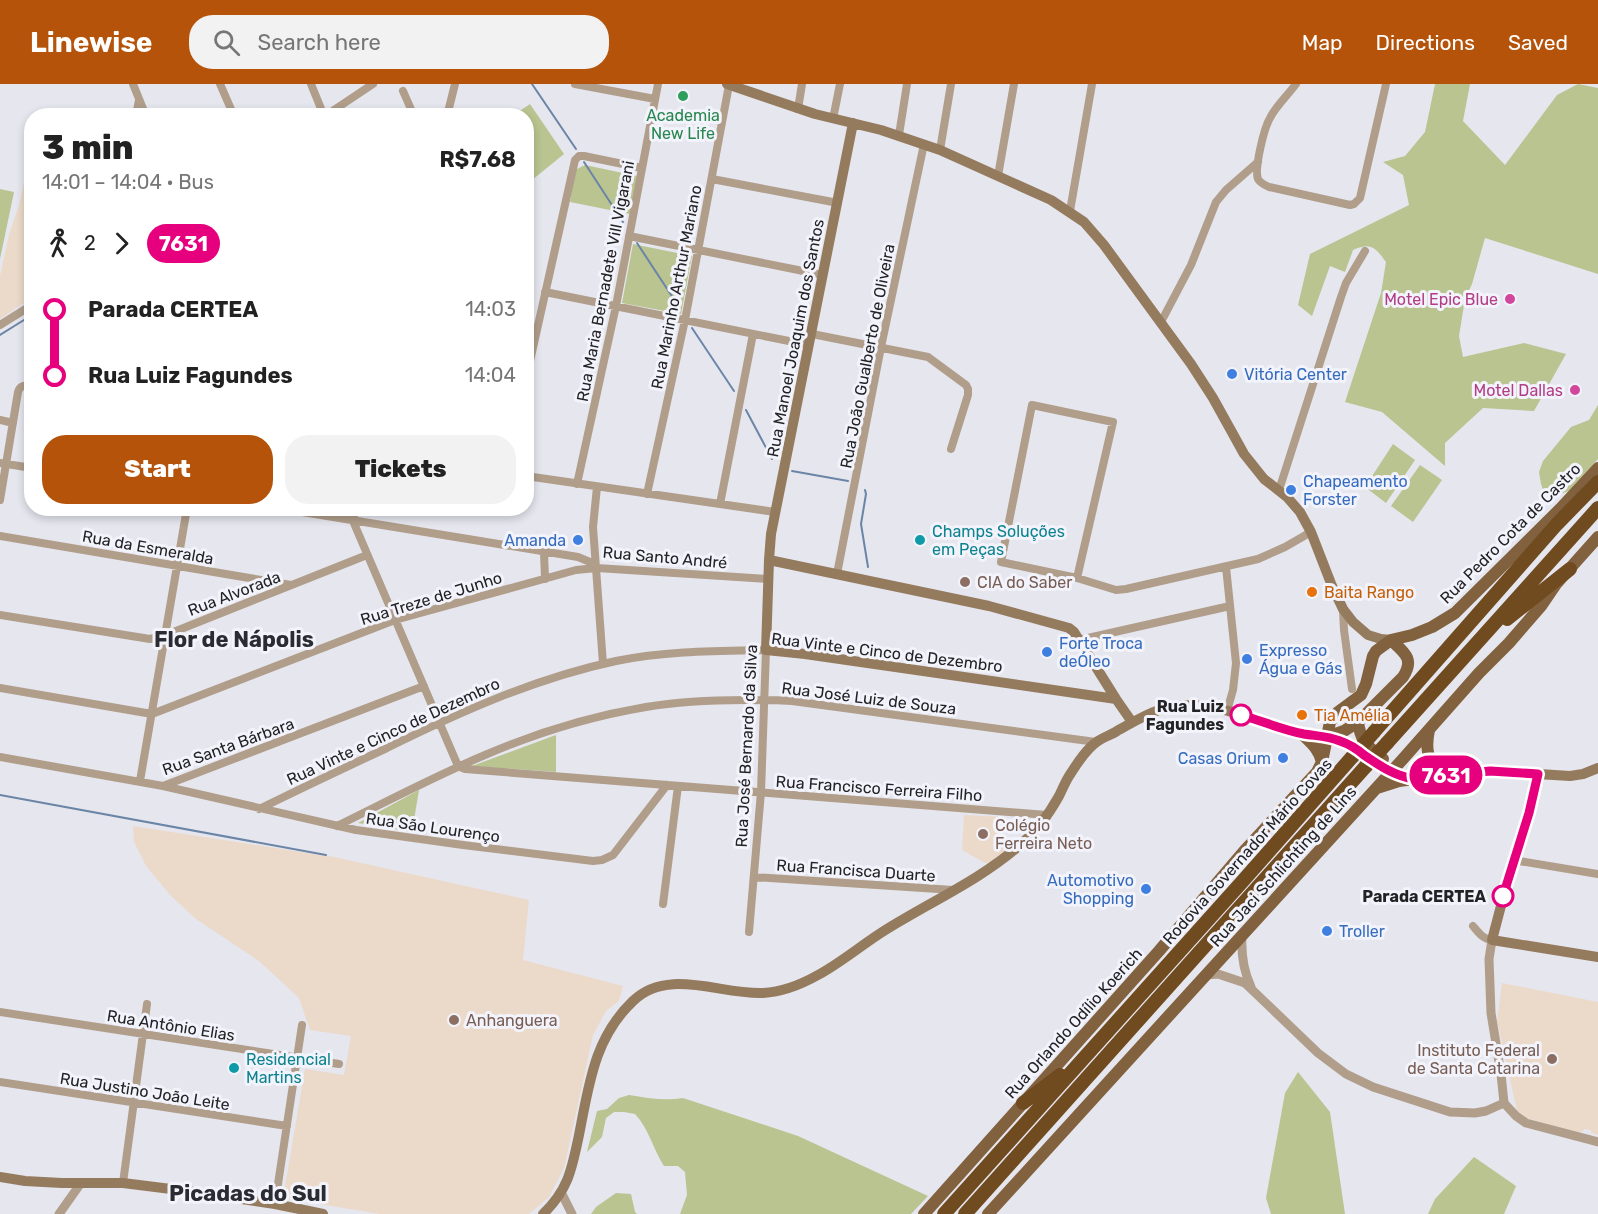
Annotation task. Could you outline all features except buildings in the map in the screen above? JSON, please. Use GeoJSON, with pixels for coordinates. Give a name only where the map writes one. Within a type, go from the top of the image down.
{"type":"FeatureCollection","features":[{"type":"Feature","properties":{"kind":"highway"},"geometry":{"type":"LineString","coordinates":[[1557,524],[1598,474]]}},
{"type":"Feature","properties":{"kind":"highway","name":"Rodovia Governador Mário Covas"},"geometry":{"type":"LineString","coordinates":[[944,1214],[1249,874],[1557,524],[1598,482]]}},
{"type":"Feature","properties":{"kind":"highway","name":"Rodovia Governador Mário Covas"},"geometry":{"type":"LineString","coordinates":[[965,1214],[1598,508]]}},
{"type":"Feature","properties":{"kind":"highway"},"geometry":{"type":"LineString","coordinates":[[1475,645],[1570,569]]}},
{"type":"Feature","properties":{"kind":"highway"},"geometry":{"type":"LineString","coordinates":[[1023,1103],[1087,1053]]}},
{"type":"Feature","properties":{"kind":"main road"},"geometry":{"type":"LineString","coordinates":[[730,85],[798,109],[899,135],[940,150],[1052,200],[1084,222],[1095,234],[1191,364],[1213,398],[1239,447],[1264,479],[1279,490],[1300,512],[1311,531],[1343,609],[1368,635],[1390,640],[1407,657],[1409,664],[1403,677],[1358,722],[1344,731],[1327,737]]}},
{"type":"Feature","properties":{"kind":"main road","name":"Rua Manoel Joaquim dos Santos"},"geometry":{"type":"LineString","coordinates":[[769,560],[775,512],[853,123]]}},
{"type":"Feature","properties":{"kind":"main road","name":"Rua Pedro Cota de Castro"},"geometry":{"type":"LineString","coordinates":[[1390,640],[1432,627],[1455,613],[1598,468]]}},
{"type":"Feature","properties":{"kind":"main road","name":"Rua Jaci Schlichting de Lins"},"geometry":{"type":"LineString","coordinates":[[988,1214],[1430,730],[1479,673],[1509,643],[1598,537]]}},
{"type":"Feature","properties":{"kind":"main road"},"geometry":{"type":"LineString","coordinates":[[769,560],[989,606],[1062,625],[1074,632],[1132,722]]}},
{"type":"Feature","properties":{"kind":"main road","name":"Rua José Bernardo da Silva"},"geometry":{"type":"LineString","coordinates":[[766,650],[769,560]]}},
{"type":"Feature","properties":{"kind":"main road"},"geometry":{"type":"LineString","coordinates":[[1327,737],[1333,717],[1364,690],[1373,656],[1390,640]]}},
{"type":"Feature","properties":{"kind":"main road","name":"Rua Vinte e Cinco de Dezembro"},"geometry":{"type":"LineString","coordinates":[[766,650],[1116,699]]}},
{"type":"Feature","properties":{"kind":"main road"},"geometry":{"type":"LineString","coordinates":[[543,1214],[562,1194],[571,1171],[592,1072],[600,1047],[619,1016],[643,993],[650,989],[677,984],[692,984],[737,992],[765,993],[787,988],[815,977],[886,930],[999,862],[1030,836],[1047,814],[1069,774],[1096,742],[1132,722],[1158,710],[1181,705],[1227,711],[1302,734],[1327,737],[1351,745],[1381,766],[1414,779]]}},
{"type":"Feature","properties":{"kind":"main road"},"geometry":{"type":"LineString","coordinates":[[1358,722],[1361,738],[1386,761],[1392,771]]}},
{"type":"Feature","properties":{"kind":"main road"},"geometry":{"type":"LineString","coordinates":[[1430,730],[1427,748],[1428,756],[1433,764],[1446,771],[1460,773]]}},
{"type":"Feature","properties":{"kind":"main road"},"geometry":{"type":"LineString","coordinates":[[1302,734],[1320,753],[1322,762]]}},
{"type":"Feature","properties":{"kind":"main road","name":"Rua Orlando Odílio Koerich"},"geometry":{"type":"LineString","coordinates":[[924,1214],[1159,951],[1246,849],[1317,772],[1322,762],[1327,737]]}},
{"type":"Feature","properties":{"kind":"main road"},"geometry":{"type":"LineString","coordinates":[[1376,789],[1399,781],[1460,773],[1490,771],[1577,775],[1598,768]]}},
{"type":"Feature","properties":{"kind":"main road"},"geometry":{"type":"LineString","coordinates":[[1538,774],[1492,940],[1598,957]]}},
{"type":"Feature","properties":{"kind":"main road"},"geometry":{"type":"LineString","coordinates":[[0,1177],[25,1181],[123,1183],[275,1204],[323,1214]]}},
{"type":"Feature","properties":{"kind":"street"},"geometry":{"type":"LineString","coordinates":[[133,84],[143,108]]}},
{"type":"Feature","properties":{"kind":"street"},"geometry":{"type":"LineString","coordinates":[[220,84],[230,108]]}},
{"type":"Feature","properties":{"kind":"street"},"geometry":{"type":"LineString","coordinates":[[310,84],[320,108]]}},
{"type":"Feature","properties":{"kind":"street"},"geometry":{"type":"LineString","coordinates":[[336,108],[373,84]]}},
{"type":"Feature","properties":{"kind":"street"},"geometry":{"type":"LineString","coordinates":[[449,108],[455,84]]}},
{"type":"Feature","properties":{"kind":"street"},"geometry":{"type":"LineString","coordinates":[[575,84],[655,99]]}},
{"type":"Feature","properties":{"kind":"street","name":"Rua Maria Bernadete Vill Vigarani"},"geometry":{"type":"LineString","coordinates":[[577,484],[616,306],[658,84]]}},
{"type":"Feature","properties":{"kind":"street"},"geometry":{"type":"LineString","coordinates":[[798,109],[802,84]]}},
{"type":"Feature","properties":{"kind":"street"},"geometry":{"type":"LineString","coordinates":[[833,119],[840,84]]}},
{"type":"Feature","properties":{"kind":"street"},"geometry":{"type":"LineString","coordinates":[[899,135],[908,84]]}},
{"type":"Feature","properties":{"kind":"street"},"geometry":{"type":"LineString","coordinates":[[940,150],[951,84]]}},
{"type":"Feature","properties":{"kind":"street"},"geometry":{"type":"LineString","coordinates":[[998,176],[1014,84]]}},
{"type":"Feature","properties":{"kind":"street"},"geometry":{"type":"LineString","coordinates":[[1070,211],[1092,84]]}},
{"type":"Feature","properties":{"kind":"street"},"geometry":{"type":"LineString","coordinates":[[1296,84],[1268,121],[1258,162],[1257,177],[1262,184],[1269,187],[1350,205],[1360,198],[1386,84]]}},
{"type":"Feature","properties":{"kind":"street","name":"Rua Marinho Arthur Mariano"},"geometry":{"type":"LineString","coordinates":[[647,494],[685,320],[730,85]]}},
{"type":"Feature","properties":{"kind":"street"},"geometry":{"type":"LineString","coordinates":[[403,91],[410,108]]}},
{"type":"Feature","properties":{"kind":"street"},"geometry":{"type":"LineString","coordinates":[[137,108],[139,99]]}},
{"type":"Feature","properties":{"kind":"street","name":"Rua João Gualberto de Oliveira"},"geometry":{"type":"LineString","coordinates":[[837,574],[881,347],[924,144]]}},
{"type":"Feature","properties":{"kind":"street"},"geometry":{"type":"LineString","coordinates":[[534,341],[575,160],[579,156],[584,156],[642,168]]}},
{"type":"Feature","properties":{"kind":"street"},"geometry":{"type":"LineString","coordinates":[[1161,322],[1191,266],[1216,202],[1258,162]]}},
{"type":"Feature","properties":{"kind":"street"},"geometry":{"type":"LineString","coordinates":[[712,179],[838,203]]}},
{"type":"Feature","properties":{"kind":"street"},"geometry":{"type":"LineString","coordinates":[[629,236],[823,275]]}},
{"type":"Feature","properties":{"kind":"street"},"geometry":{"type":"LineString","coordinates":[[1279,490],[1341,297],[1365,251]]}},
{"type":"Feature","properties":{"kind":"street"},"geometry":{"type":"LineString","coordinates":[[545,292],[753,334],[881,347],[928,357],[966,385],[968,390],[951,449]]}},
{"type":"Feature","properties":{"kind":"street"},"geometry":{"type":"LineString","coordinates":[[0,325],[24,309]]}},
{"type":"Feature","properties":{"kind":"street"},"geometry":{"type":"LineString","coordinates":[[720,504],[753,334]]}},
{"type":"Feature","properties":{"kind":"street"},"geometry":{"type":"LineString","coordinates":[[0,500],[3,463],[18,392],[24,386]]}},
{"type":"Feature","properties":{"kind":"street"},"geometry":{"type":"LineString","coordinates":[[1077,578],[1113,422],[1032,405],[1001,562],[1077,578],[1116,590],[1126,589],[1226,567],[1271,554],[1311,531]]}},
{"type":"Feature","properties":{"kind":"street"},"geometry":{"type":"LineString","coordinates":[[0,420],[13,423]]}},
{"type":"Feature","properties":{"kind":"street"},"geometry":{"type":"LineString","coordinates":[[3,463],[24,467]]}},
{"type":"Feature","properties":{"kind":"street"},"geometry":{"type":"LineString","coordinates":[[534,477],[775,512]]}},
{"type":"Feature","properties":{"kind":"street"},"geometry":{"type":"LineString","coordinates":[[597,486],[593,527],[603,664]]}},
{"type":"Feature","properties":{"kind":"street"},"geometry":{"type":"LineString","coordinates":[[140,781],[186,516]]}},
{"type":"Feature","properties":{"kind":"street","name":"Rua Santo André"},"geometry":{"type":"LineString","coordinates":[[324,516],[585,559],[597,568],[768,579]]}},
{"type":"Feature","properties":{"kind":"street"},"geometry":{"type":"LineString","coordinates":[[354,516],[353,521],[458,766]]}},
{"type":"Feature","properties":{"kind":"street","name":"Rua da Esmeralda"},"geometry":{"type":"LineString","coordinates":[[0,536],[292,585]]}},
{"type":"Feature","properties":{"kind":"street"},"geometry":{"type":"LineString","coordinates":[[544,552],[545,579]]}},
{"type":"Feature","properties":{"kind":"street","name":"Rua Alvorada"},"geometry":{"type":"LineString","coordinates":[[0,615],[145,639],[155,638],[368,555]]}},
{"type":"Feature","properties":{"kind":"street"},"geometry":{"type":"LineString","coordinates":[[1226,567],[1236,663],[1227,711]]}},
{"type":"Feature","properties":{"kind":"street","name":"Rua Treze de Junho"},"geometry":{"type":"LineString","coordinates":[[152,714],[395,620],[576,570],[597,568]]}},
{"type":"Feature","properties":{"kind":"street"},"geometry":{"type":"LineString","coordinates":[[1079,640],[1230,606]]}},
{"type":"Feature","properties":{"kind":"street"},"geometry":{"type":"LineString","coordinates":[[1343,609],[1352,689]]}},
{"type":"Feature","properties":{"kind":"street","name":"Rua Vinte e Cinco de Dezembro"},"geometry":{"type":"LineString","coordinates":[[259,809],[439,722],[525,688],[603,664],[637,657],[766,650]]}},
{"type":"Feature","properties":{"kind":"street","name":"Rua José Bernardo da Silva"},"geometry":{"type":"LineString","coordinates":[[749,933],[762,792],[766,650]]}},
{"type":"Feature","properties":{"kind":"street","name":"Rua Santa Bárbara"},"geometry":{"type":"LineString","coordinates":[[0,757],[163,786],[424,686]]}},
{"type":"Feature","properties":{"kind":"street"},"geometry":{"type":"LineString","coordinates":[[0,688],[152,714]]}},
{"type":"Feature","properties":{"kind":"street","name":"Rua José Luiz de Souza"},"geometry":{"type":"LineString","coordinates":[[338,826],[486,754],[587,721],[631,710],[672,704],[765,699],[811,703],[1096,742]]}},
{"type":"Feature","properties":{"kind":"street","name":"Rua Francisco Ferreira Filho"},"geometry":{"type":"LineString","coordinates":[[458,766],[472,771],[1047,814]]}},
{"type":"Feature","properties":{"kind":"street","name":"Rua São Lourenço"},"geometry":{"type":"LineString","coordinates":[[163,786],[338,826],[444,843],[593,861],[613,855],[667,785]]}},
{"type":"Feature","properties":{"kind":"street"},"geometry":{"type":"LineString","coordinates":[[663,904],[678,786]]}},
{"type":"Feature","properties":{"kind":"street"},"geometry":{"type":"LineString","coordinates":[[1514,860],[1598,874]]}},
{"type":"Feature","properties":{"kind":"street","name":"Rua Francisca Duarte"},"geometry":{"type":"LineString","coordinates":[[754,877],[955,890]]}},
{"type":"Feature","properties":{"kind":"street"},"geometry":{"type":"LineString","coordinates":[[1473,926],[1480,935],[1492,940],[1489,959],[1491,1013],[1504,1103],[1526,1123],[1598,1142]]}},
{"type":"Feature","properties":{"kind":"street"},"geometry":{"type":"LineString","coordinates":[[1242,936],[1241,959],[1244,973],[1252,989]]}},
{"type":"Feature","properties":{"kind":"street"},"geometry":{"type":"LineString","coordinates":[[1206,975],[1218,974],[1245,983],[1318,1053],[1346,1074],[1367,1084],[1450,1112],[1475,1113],[1504,1103]]}},
{"type":"Feature","properties":{"kind":"street"},"geometry":{"type":"LineString","coordinates":[[123,1183],[147,1005]]}},
{"type":"Feature","properties":{"kind":"street","name":"Rua Antônio Elias"},"geometry":{"type":"LineString","coordinates":[[0,1012],[339,1064]]}},
{"type":"Feature","properties":{"kind":"street"},"geometry":{"type":"LineString","coordinates":[[275,1204],[302,1025]]}},
{"type":"Feature","properties":{"kind":"street","name":"Rua Justino João Leite"},"geometry":{"type":"LineString","coordinates":[[0,1082],[287,1126]]}},
{"type":"Feature","properties":{"kind":"street"},"geometry":{"type":"LineString","coordinates":[[59,1214],[81,1183]]}},
{"type":"Feature","properties":{"kind":"street"},"geometry":{"type":"LineString","coordinates":[[562,1194],[572,1213]]}},
{"type":"Feature","properties":{"kind":"shaded area"},"geometry":{"type":"Polygon","coordinates":[[[24,182],[24,303],[0,319],[0,276],[9,235],[24,182]]]}},
{"type":"Feature","properties":{"kind":"shaded area","name":"Colégio Ferreira Neto"},"geometry":{"type":"Polygon","coordinates":[[[964,815],[1004,817],[1004,852],[993,862],[985,863],[962,850],[964,815]]]}},
{"type":"Feature","properties":{"kind":"shaded area","name":"Anhanguera"},"geometry":{"type":"Polygon","coordinates":[[[133,826],[334,857],[529,900],[523,960],[623,986],[619,1001],[606,1011],[593,1035],[564,1168],[549,1197],[529,1214],[380,1214],[283,1198],[305,1069],[344,1075],[351,1036],[310,1030],[299,998],[259,961],[196,919],[170,895],[146,866],[134,842],[133,826]]]}},
{"type":"Feature","properties":{"kind":"shaded area","name":"Instituto Federal de Santa Catarina"},"geometry":{"type":"Polygon","coordinates":[[[1502,983],[1598,1002],[1598,1135],[1585,1129],[1576,1133],[1524,1117],[1517,1111],[1497,1021],[1502,983]]]}},
{"type":"Feature","properties":{"kind":"green space"},"geometry":{"type":"Polygon","coordinates":[[[1435,84],[1470,84],[1463,121],[1505,165],[1557,95],[1578,84],[1598,88],[1598,274],[1485,238],[1472,284],[1465,299],[1459,336],[1463,357],[1524,343],[1566,354],[1534,411],[1483,408],[1445,443],[1445,466],[1382,412],[1345,402],[1381,293],[1386,262],[1379,253],[1372,247],[1364,246],[1353,250],[1345,272],[1330,266],[1312,316],[1298,305],[1310,254],[1409,205],[1403,175],[1383,162],[1405,156],[1425,132],[1435,84]]]}},
{"type":"Feature","properties":{"kind":"green space"},"geometry":{"type":"Polygon","coordinates":[[[534,110],[564,154],[534,178],[534,110]]]}},
{"type":"Feature","properties":{"kind":"green space"},"geometry":{"type":"Polygon","coordinates":[[[585,165],[637,176],[630,214],[570,202],[575,170],[585,165]]]}},
{"type":"Feature","properties":{"kind":"green space"},"geometry":{"type":"Polygon","coordinates":[[[0,189],[14,192],[0,259],[0,189]]]}},
{"type":"Feature","properties":{"kind":"green space"},"geometry":{"type":"Polygon","coordinates":[[[633,244],[692,256],[681,314],[622,303],[633,244]]]}},
{"type":"Feature","properties":{"kind":"green space"},"geometry":{"type":"Polygon","coordinates":[[[1598,405],[1598,459],[1569,491],[1552,497],[1543,490],[1541,484],[1539,472],[1543,461],[1571,427],[1589,420],[1598,405]]]}},
{"type":"Feature","properties":{"kind":"green space"},"geometry":{"type":"Polygon","coordinates":[[[1393,444],[1415,460],[1386,503],[1365,487],[1393,444]]]}},
{"type":"Feature","properties":{"kind":"green space"},"geometry":{"type":"Polygon","coordinates":[[[1420,465],[1442,480],[1413,522],[1391,506],[1420,465]]]}},
{"type":"Feature","properties":{"kind":"green space"},"geometry":{"type":"Polygon","coordinates":[[[556,735],[556,772],[472,766],[556,735]]]}},
{"type":"Feature","properties":{"kind":"green space"},"geometry":{"type":"Polygon","coordinates":[[[419,790],[412,832],[358,823],[419,790]]]}},
{"type":"Feature","properties":{"kind":"green space"},"geometry":{"type":"Polygon","coordinates":[[[1298,1072],[1330,1112],[1345,1214],[1271,1214],[1266,1198],[1285,1093],[1298,1072]]]}},
{"type":"Feature","properties":{"kind":"green space"},"geometry":{"type":"Polygon","coordinates":[[[629,1095],[663,1099],[683,1098],[798,1136],[928,1196],[911,1214],[680,1214],[687,1195],[685,1172],[678,1166],[664,1166],[644,1126],[635,1114],[614,1112],[606,1118],[602,1137],[587,1152],[597,1111],[607,1109],[619,1098],[629,1095]]]}},
{"type":"Feature","properties":{"kind":"green space"},"geometry":{"type":"Polygon","coordinates":[[[1474,1157],[1516,1186],[1504,1214],[1428,1214],[1435,1199],[1474,1157]]]}},
{"type":"Feature","properties":{"kind":"green space"},"geometry":{"type":"Polygon","coordinates":[[[616,1193],[631,1194],[637,1214],[591,1214],[596,1207],[616,1193]]]}},
{"type":"Feature","properties":{"kind":"waterway"},"geometry":{"type":"LineString","coordinates":[[532,84],[576,149]]}},
{"type":"Feature","properties":{"kind":"waterway"},"geometry":{"type":"LineString","coordinates":[[584,162],[623,222]]}},
{"type":"Feature","properties":{"kind":"waterway"},"geometry":{"type":"LineString","coordinates":[[637,243],[679,307]]}},
{"type":"Feature","properties":{"kind":"waterway"},"geometry":{"type":"LineString","coordinates":[[0,335],[24,320]]}},
{"type":"Feature","properties":{"kind":"waterway"},"geometry":{"type":"LineString","coordinates":[[692,328],[734,391]]}},
{"type":"Feature","properties":{"kind":"waterway"},"geometry":{"type":"LineString","coordinates":[[746,410],[772,459]]}},
{"type":"Feature","properties":{"kind":"waterway"},"geometry":{"type":"LineString","coordinates":[[792,471],[848,481]]}},
{"type":"Feature","properties":{"kind":"waterway"},"geometry":{"type":"LineString","coordinates":[[865,490],[861,524],[868,567]]}},
{"type":"Feature","properties":{"kind":"waterway"},"geometry":{"type":"LineString","coordinates":[[0,795],[326,855]]}},
{"type":"Feature","properties":{"kind":"bus line","name":"7631"},"geometry":{"type":"LineString","coordinates":[[1241,715],[1302,734],[1341,741],[1351,745],[1381,766],[1414,779],[1490,771],[1538,774],[1525,827],[1503,896]]}},
{"type":"Feature","properties":{"kind":"place","name":"Academia New Life"},"geometry":{"type":"Point","coordinates":[683,96]}},
{"type":"Feature","properties":{"kind":"place","name":"Motel Epic Blue"},"geometry":{"type":"Point","coordinates":[1510,299]}},
{"type":"Feature","properties":{"kind":"place","name":"Vitória Center"},"geometry":{"type":"Point","coordinates":[1232,374]}},
{"type":"Feature","properties":{"kind":"place","name":"Motel Dallas"},"geometry":{"type":"Point","coordinates":[1575,390]}},
{"type":"Feature","properties":{"kind":"place","name":"Chapeamento Forster"},"geometry":{"type":"Point","coordinates":[1291,490]}},
{"type":"Feature","properties":{"kind":"place","name":"Amanda"},"geometry":{"type":"Point","coordinates":[578,540]}},
{"type":"Feature","properties":{"kind":"place","name":"Champs Soluções em Peças"},"geometry":{"type":"Point","coordinates":[920,540]}},
{"type":"Feature","properties":{"kind":"place","name":"CIA do Saber"},"geometry":{"type":"Point","coordinates":[965,582]}},
{"type":"Feature","properties":{"kind":"place","name":"Baita Rango"},"geometry":{"type":"Point","coordinates":[1312,592]}},
{"type":"Feature","properties":{"kind":"place","name":"Forte Troca deÓleo"},"geometry":{"type":"Point","coordinates":[1047,652]}},
{"type":"Feature","properties":{"kind":"place","name":"Expresso Água e Gás"},"geometry":{"type":"Point","coordinates":[1247,659]}},
{"type":"Feature","properties":{"kind":"place","name":"Rua Luiz Fagundes"},"geometry":{"type":"Point","coordinates":[1241,715]}},
{"type":"Feature","properties":{"kind":"place","name":"Tia Amélia"},"geometry":{"type":"Point","coordinates":[1302,715]}},
{"type":"Feature","properties":{"kind":"place","name":"Casas Orium"},"geometry":{"type":"Point","coordinates":[1283,758]}},
{"type":"Feature","properties":{"kind":"place","name":"Colégio Ferreira Neto"},"geometry":{"type":"Point","coordinates":[983,834]}},
{"type":"Feature","properties":{"kind":"place","name":"Automotivo Shopping"},"geometry":{"type":"Point","coordinates":[1146,889]}},
{"type":"Feature","properties":{"kind":"place","name":"Parada CERTEA"},"geometry":{"type":"Point","coordinates":[1503,896]}},
{"type":"Feature","properties":{"kind":"place","name":"Troller"},"geometry":{"type":"Point","coordinates":[1327,931]}},
{"type":"Feature","properties":{"kind":"place","name":"Anhanguera"},"geometry":{"type":"Point","coordinates":[454,1020]}},
{"type":"Feature","properties":{"kind":"place","name":"Instituto Federal de Santa Catarina"},"geometry":{"type":"Point","coordinates":[1552,1059]}},
{"type":"Feature","properties":{"kind":"place","name":"Residencial Martins"},"geometry":{"type":"Point","coordinates":[234,1068]}},
{"type":"Feature","properties":{"kind":"district","name":"Flor de Nápolis"},"geometry":{"type":"Point","coordinates":[234,639]}},
{"type":"Feature","properties":{"kind":"district","name":"Picadas do Sul"},"geometry":{"type":"Point","coordinates":[248,1193]}}]}
